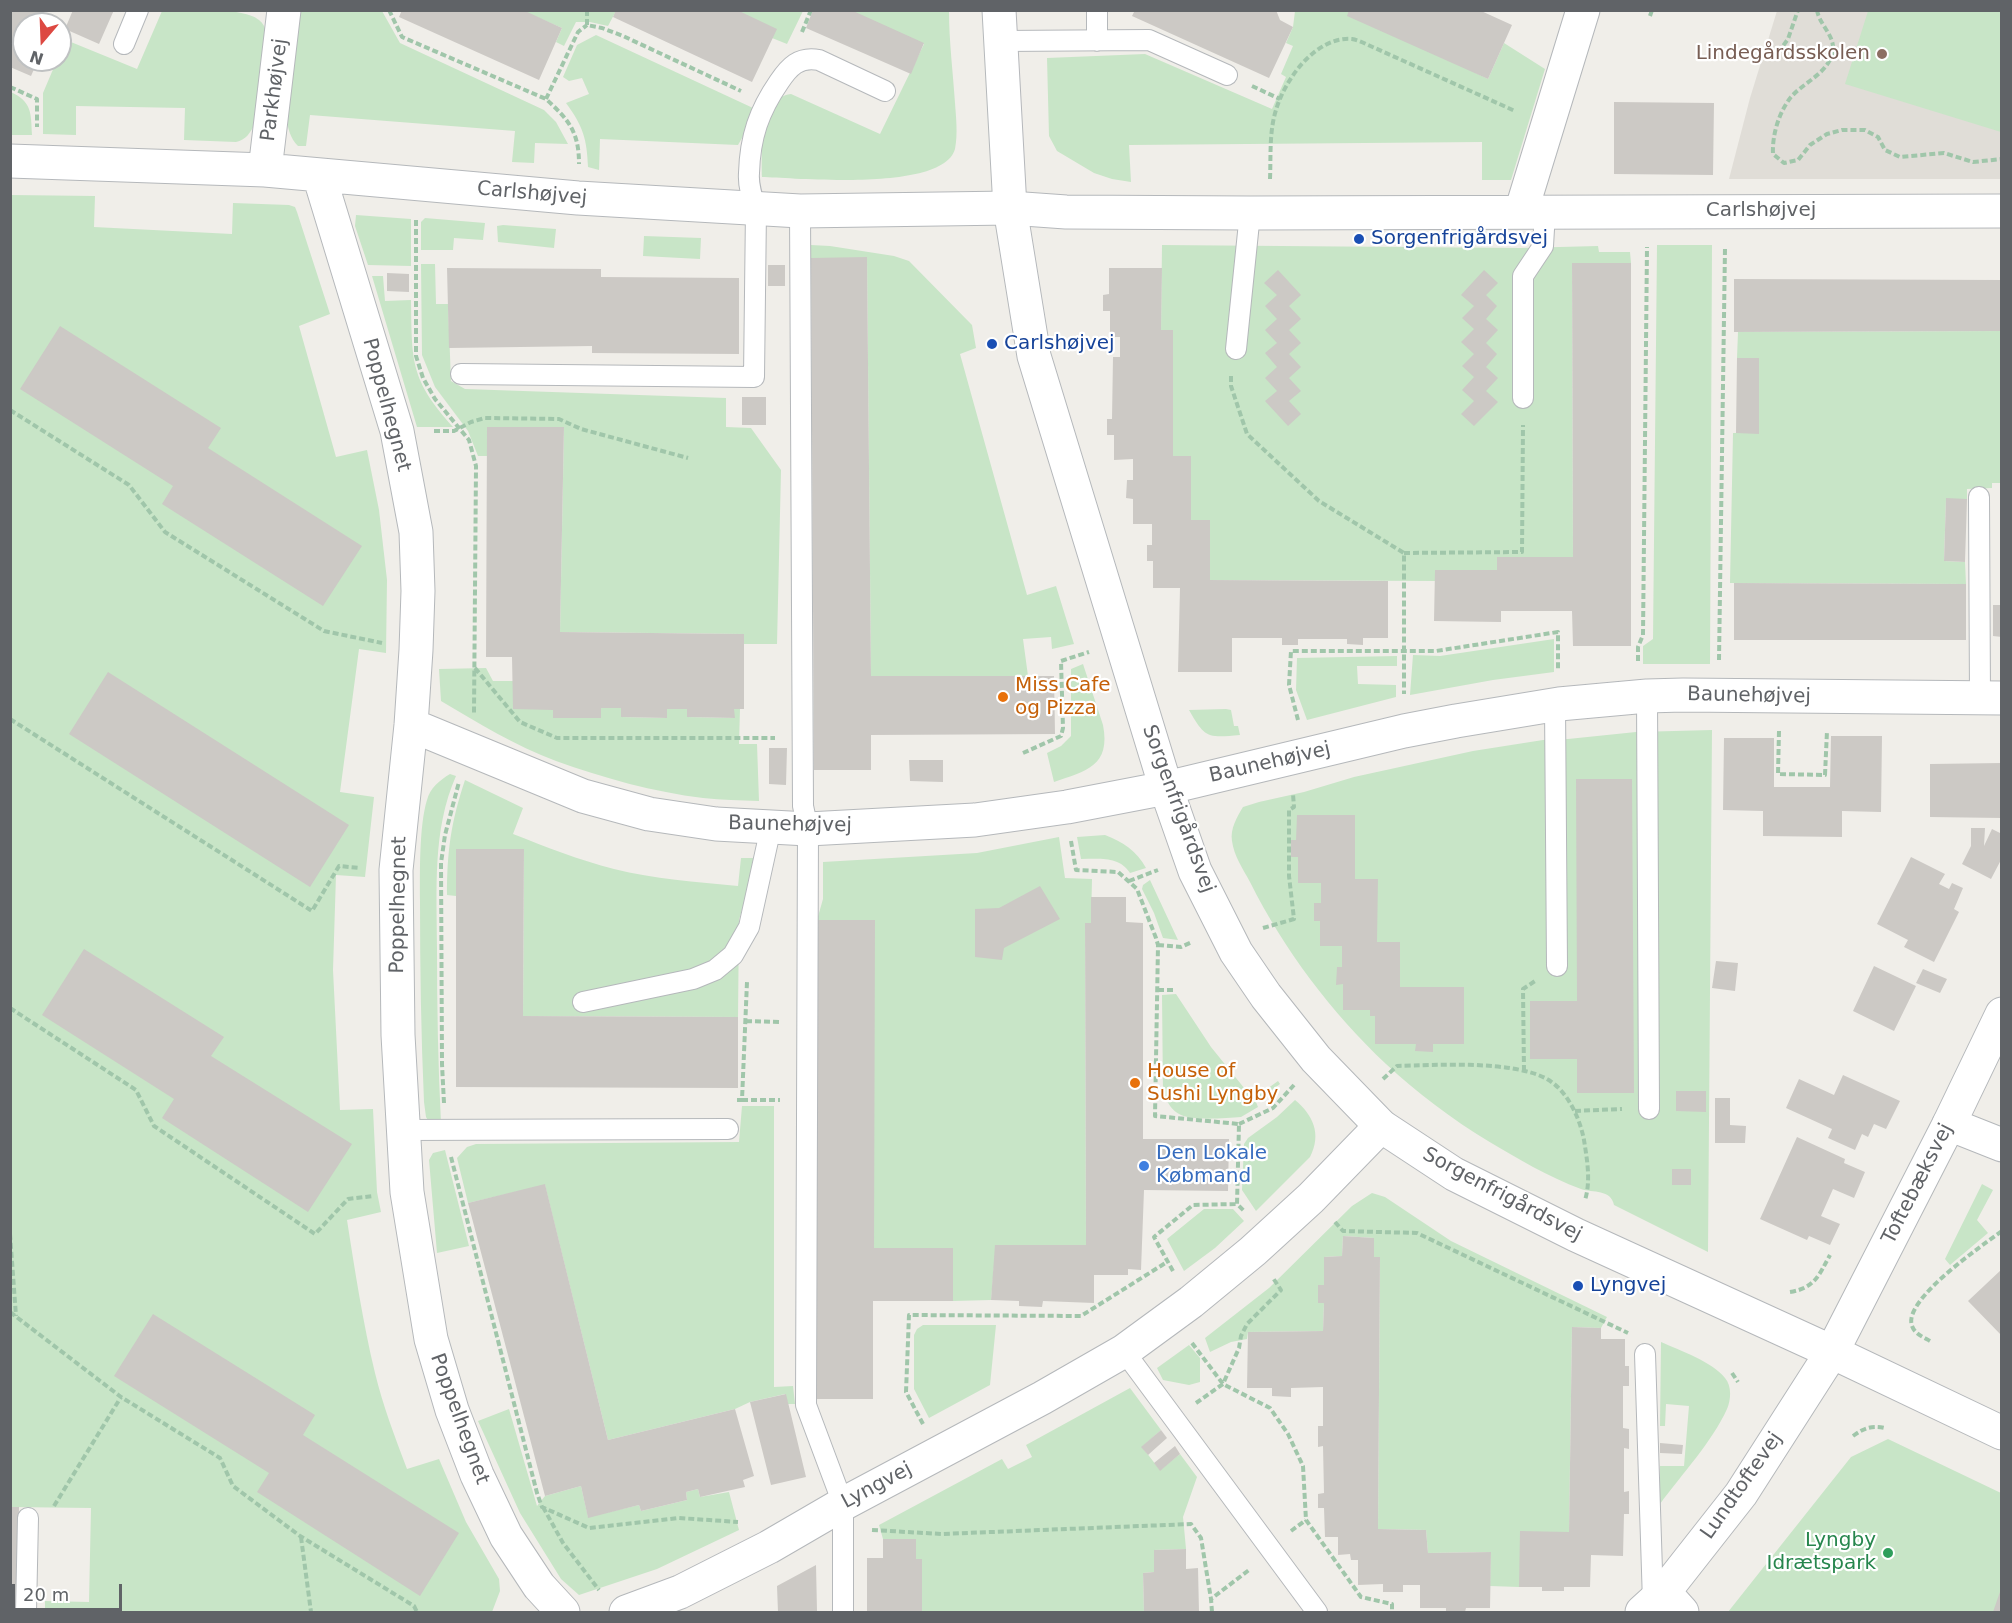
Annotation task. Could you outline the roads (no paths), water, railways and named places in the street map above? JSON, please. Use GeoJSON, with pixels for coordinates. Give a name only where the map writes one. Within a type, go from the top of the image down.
{"type":"FeatureCollection","features":[{"type":"Feature","properties":{"kind":"street","name":"Parkhøjvej"},"geometry":{"type":"LineString","coordinates":[[265,170],[284,10]]}},
{"type":"Feature","properties":{"kind":"street"},"geometry":{"type":"LineString","coordinates":[[1533,212],[1548,126],[1583,10]]}},
{"type":"Feature","properties":{"kind":"street","name":"Sorgenfrigårdsvej"},"geometry":{"type":"LineString","coordinates":[[1000,26],[1010,208],[1034,356],[1166,788],[1195,871],[1236,952],[1266,996],[1316,1059],[1381,1126],[1454,1174],[1576,1235],[1832,1352],[2001,1433]]}},
{"type":"Feature","properties":{"kind":"street","name":"Carlshøjvej"},"geometry":{"type":"LineString","coordinates":[[24,161],[265,170],[578,198],[800,211],[1010,208],[1066,212],[1260,213],[2001,212]]}},
{"type":"Feature","properties":{"kind":"street","name":"Poppelhegnet"},"geometry":{"type":"LineString","coordinates":[[319,175],[397,431],[416,532],[418,591],[416,650],[411,725],[396,870],[398,1035],[407,1192],[431,1339],[452,1410],[477,1475],[506,1536],[539,1586],[563,1612]]}},
{"type":"Feature","properties":{"kind":"street","name":"Baunehøjvej"},"geometry":{"type":"LineString","coordinates":[[411,725],[583,796],[649,814],[716,824],[808,829],[975,820],[1066,807],[1166,788],[1404,732],[1557,705],[1647,696],[1991,698]]}},
{"type":"Feature","properties":{"kind":"street","name":"Toftebæksvej"},"geometry":{"type":"LineString","coordinates":[[1832,1352],[1949,1124],[2001,1014]]}},
{"type":"Feature","properties":{"kind":"street"},"geometry":{"type":"LineString","coordinates":[[1949,1124],[2001,1145]]}},
{"type":"Feature","properties":{"kind":"street","name":"Lyngvej"},"geometry":{"type":"LineString","coordinates":[[614,1603],[680,1592],[759,1552],[844,1516],[938,1454],[1124,1351],[1182,1308],[1262,1243],[1311,1198],[1381,1126]]}},
{"type":"Feature","properties":{"kind":"street","name":"Lundtoftevej"},"geometry":{"type":"LineString","coordinates":[[1660,1605],[1741,1494],[1832,1352]]}},
{"type":"Feature","properties":{"kind":"lane"},"geometry":{"type":"LineString","coordinates":[[124,44],[138,10]]}},
{"type":"Feature","properties":{"kind":"lane"},"geometry":{"type":"LineString","coordinates":[[1097,41],[1098,10]]}},
{"type":"Feature","properties":{"kind":"lane"},"geometry":{"type":"LineString","coordinates":[[1000,26],[1097,41],[1149,40],[1227,75]]}},
{"type":"Feature","properties":{"kind":"lane"},"geometry":{"type":"LineString","coordinates":[[461,374],[754,377],[756,209],[750,192],[748,174],[759,116],[789,67],[798,61],[810,58],[885,91]]}},
{"type":"Feature","properties":{"kind":"lane"},"geometry":{"type":"LineString","coordinates":[[800,211],[803,806],[808,829],[806,1405],[844,1516],[843,1612]]}},
{"type":"Feature","properties":{"kind":"lane"},"geometry":{"type":"LineString","coordinates":[[1523,398],[1523,276],[1543,246],[1533,212]]}},
{"type":"Feature","properties":{"kind":"lane"},"geometry":{"type":"LineString","coordinates":[[1236,349],[1260,213]]}},
{"type":"Feature","properties":{"kind":"lane"},"geometry":{"type":"LineString","coordinates":[[1978,497],[1991,698]]}},
{"type":"Feature","properties":{"kind":"lane"},"geometry":{"type":"LineString","coordinates":[[1647,696],[1649,1109]]}},
{"type":"Feature","properties":{"kind":"lane"},"geometry":{"type":"LineString","coordinates":[[1557,705],[1557,966]]}},
{"type":"Feature","properties":{"kind":"lane"},"geometry":{"type":"LineString","coordinates":[[583,1002],[693,978],[715,970],[733,955],[749,927],[771,827]]}},
{"type":"Feature","properties":{"kind":"lane"},"geometry":{"type":"LineString","coordinates":[[402,1131],[728,1129]]}},
{"type":"Feature","properties":{"kind":"lane"},"geometry":{"type":"LineString","coordinates":[[1124,1351],[1317,1612]]}},
{"type":"Feature","properties":{"kind":"lane"},"geometry":{"type":"LineString","coordinates":[[1645,1353],[1660,1605]]}},
{"type":"Feature","properties":{"kind":"lane"},"geometry":{"type":"LineString","coordinates":[[26,1612],[28,1518]]}},
{"type":"Feature","properties":{"kind":"place","name":"Lindegårdsskolen"},"geometry":{"type":"Point","coordinates":[1882,54]}},
{"type":"Feature","properties":{"kind":"place","name":"Sorgenfrigårdsvej"},"geometry":{"type":"Point","coordinates":[1359,239]}},
{"type":"Feature","properties":{"kind":"place","name":"Carlshøjvej"},"geometry":{"type":"Point","coordinates":[992,344]}},
{"type":"Feature","properties":{"kind":"place","name":"Miss Cafe og Pizza"},"geometry":{"type":"Point","coordinates":[1003,697]}},
{"type":"Feature","properties":{"kind":"place","name":"House of Sushi Lyngby"},"geometry":{"type":"Point","coordinates":[1135,1083]}},
{"type":"Feature","properties":{"kind":"place","name":"Den Lokale Købmand"},"geometry":{"type":"Point","coordinates":[1144,1166]}},
{"type":"Feature","properties":{"kind":"place","name":"Lyngvej"},"geometry":{"type":"Point","coordinates":[1578,1286]}},
{"type":"Feature","properties":{"kind":"place","name":"Lyngby Idrætspark"},"geometry":{"type":"Point","coordinates":[1888,1553]}}]}
